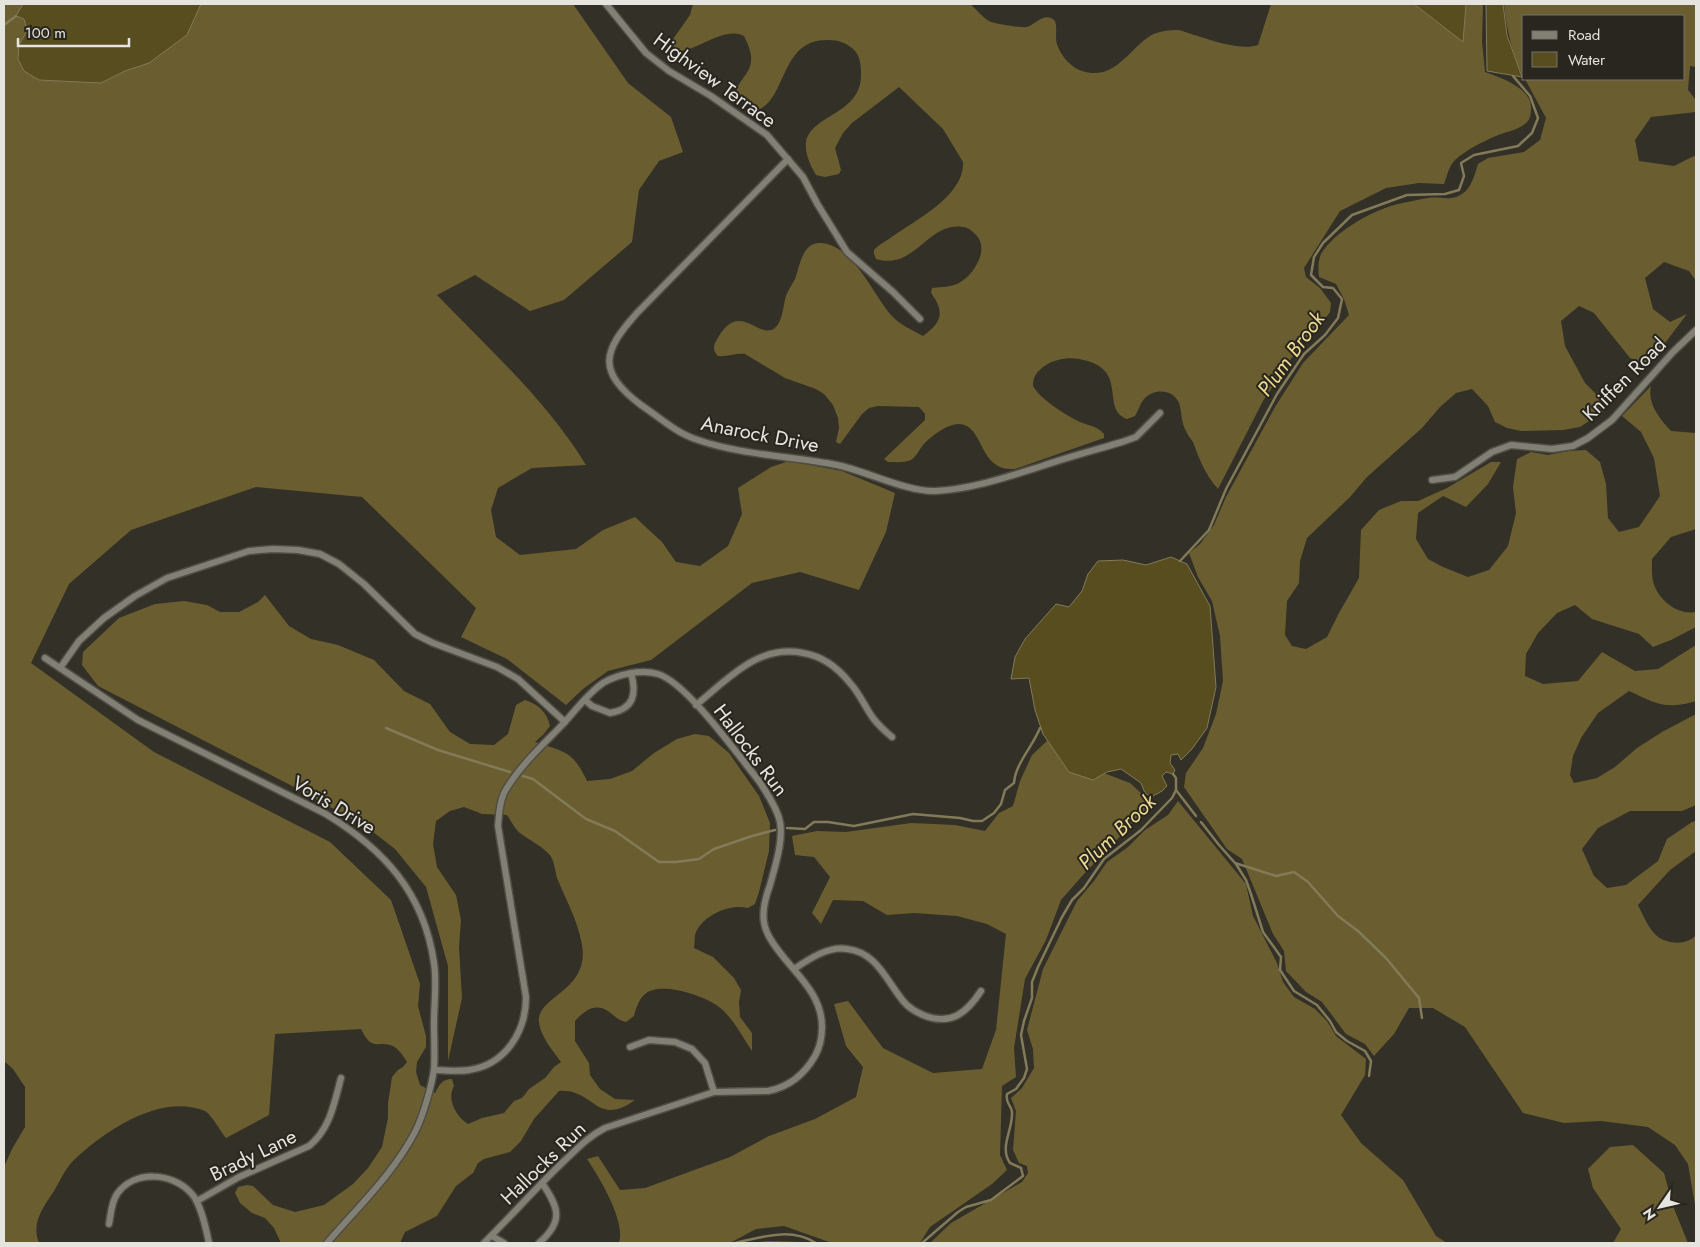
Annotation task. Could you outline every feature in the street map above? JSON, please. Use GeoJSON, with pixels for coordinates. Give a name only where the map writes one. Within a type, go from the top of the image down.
{"type":"FeatureCollection","features":[{"type":"Feature","properties":{"kind":"street","name":"Highview Terrace"},"geometry":{"type":"LineString","coordinates":[[606,4],[646,53],[669,71],[711,96],[767,134],[803,178],[847,252],[893,292],[920,319]]}},
{"type":"Feature","properties":{"kind":"street","name":"Anarock Drive"},"geometry":{"type":"LineString","coordinates":[[788,160],[637,313],[622,330],[612,346],[608,366],[618,385],[668,425],[695,439],[729,448],[839,465],[906,486],[933,491],[991,482],[1122,442],[1136,437],[1160,413]]}},
{"type":"Feature","properties":{"kind":"street","name":"Kniffen Road"},"geometry":{"type":"LineString","coordinates":[[1432,480],[1454,477],[1492,452],[1510,445],[1552,449],[1573,446],[1588,438],[1612,420],[1673,352],[1696,330]]}},
{"type":"Feature","properties":{"kind":"street"},"geometry":{"type":"LineString","coordinates":[[60,668],[79,641],[104,618],[135,596],[168,578],[249,551],[273,549],[298,550],[320,554],[339,564],[364,584],[415,634],[433,643],[497,667],[518,679],[565,722]]}},
{"type":"Feature","properties":{"kind":"street"},"geometry":{"type":"LineString","coordinates":[[696,705],[750,662],[773,652],[784,650],[811,654],[837,670],[856,689],[878,724],[892,738]]}},
{"type":"Feature","properties":{"kind":"street","name":"Voris Drive"},"geometry":{"type":"LineString","coordinates":[[45,658],[138,720],[349,828],[382,856],[397,873],[414,899],[423,921],[435,965],[434,1070],[416,1130],[405,1149],[390,1170],[327,1243]]}},
{"type":"Feature","properties":{"kind":"street","name":"Hallocks Run"},"geometry":{"type":"LineString","coordinates":[[434,1070],[468,1070],[487,1065],[511,1046],[520,1032],[525,1015],[526,997],[498,826],[499,809],[514,777],[603,683],[631,673],[649,672],[665,677],[676,684],[696,705],[759,781],[779,818],[780,835],[775,866],[768,890],[764,922],[773,943],[781,955],[812,991],[822,1020],[821,1039],[812,1061],[803,1073],[792,1082],[775,1090],[768,1092],[714,1092],[596,1132],[542,1183],[484,1243]]}},
{"type":"Feature","properties":{"kind":"street"},"geometry":{"type":"LineString","coordinates":[[585,700],[604,712],[615,712],[624,708],[633,698],[631,673]]}},
{"type":"Feature","properties":{"kind":"street"},"geometry":{"type":"LineString","coordinates":[[794,969],[818,954],[829,950],[842,948],[854,950],[869,957],[911,1008],[932,1018],[949,1019],[957,1016],[971,1005],[980,991]]}},
{"type":"Feature","properties":{"kind":"street"},"geometry":{"type":"LineString","coordinates":[[630,1047],[649,1040],[675,1042],[692,1049],[705,1064],[714,1092]]}},
{"type":"Feature","properties":{"kind":"street","name":"Brady Lane"},"geometry":{"type":"LineString","coordinates":[[197,1202],[239,1177],[309,1146],[315,1141],[322,1134],[331,1116],[341,1078]]}},
{"type":"Feature","properties":{"kind":"street"},"geometry":{"type":"LineString","coordinates":[[110,1224],[111,1209],[116,1195],[123,1187],[138,1179],[155,1176],[174,1181],[192,1193],[197,1202],[209,1243]]}},
{"type":"Feature","properties":{"kind":"street"},"geometry":{"type":"LineString","coordinates":[[539,1243],[553,1229],[556,1217],[552,1199],[542,1183]]}},
{"type":"Feature","properties":{"kind":"street"},"geometry":{"type":"LineString","coordinates":[[492,1236],[504,1243]]}},
{"type":"Feature","properties":{"kind":"shaded area"},"geometry":{"type":"Polygon","coordinates":[[[4,4],[573,4],[628,83],[671,117],[683,152],[659,161],[639,190],[632,242],[564,300],[530,311],[475,275],[437,295],[535,397],[554,419],[586,465],[532,468],[498,488],[491,510],[496,537],[520,555],[576,549],[603,530],[635,517],[662,542],[676,562],[700,566],[728,546],[742,514],[738,488],[771,467],[789,461],[842,471],[895,493],[886,532],[859,590],[800,572],[752,583],[651,660],[608,671],[583,689],[566,705],[507,659],[461,637],[476,608],[362,497],[256,487],[131,530],[69,584],[31,663],[154,752],[330,842],[391,900],[420,984],[418,1006],[426,1036],[426,1047],[417,1062],[416,1072],[420,1085],[435,1093],[443,1081],[452,1079],[454,1086],[451,1097],[454,1108],[468,1124],[482,1118],[504,1113],[514,1101],[522,1098],[529,1089],[545,1078],[561,1062],[542,1033],[539,1023],[540,1014],[545,1006],[571,983],[578,973],[582,961],[582,945],[575,919],[557,878],[550,855],[542,847],[523,836],[507,815],[482,814],[464,807],[450,811],[436,821],[433,844],[437,867],[456,895],[461,920],[459,947],[462,998],[448,1061],[448,966],[426,887],[395,849],[368,828],[296,788],[98,686],[82,665],[83,652],[119,618],[155,604],[184,601],[207,605],[220,612],[239,612],[258,602],[265,595],[289,626],[311,639],[338,645],[374,660],[404,691],[430,704],[450,732],[470,744],[494,745],[508,734],[516,705],[525,700],[541,709],[547,717],[550,726],[535,742],[567,754],[577,764],[587,781],[610,779],[632,771],[654,753],[677,739],[695,734],[709,736],[729,753],[759,796],[770,823],[769,851],[755,904],[748,908],[726,909],[705,920],[696,932],[694,948],[713,957],[734,978],[741,990],[739,1002],[740,1017],[752,1033],[752,1051],[735,1025],[719,1007],[697,996],[678,990],[658,989],[650,991],[642,997],[634,1016],[626,1022],[602,1008],[589,1010],[575,1021],[575,1041],[589,1063],[590,1075],[600,1089],[615,1099],[635,1100],[622,1108],[603,1109],[580,1095],[559,1091],[534,1119],[521,1141],[510,1152],[484,1159],[478,1163],[473,1173],[456,1186],[437,1216],[405,1232],[400,1243],[281,1243],[274,1228],[265,1218],[252,1213],[240,1203],[235,1193],[238,1187],[253,1186],[273,1205],[295,1212],[324,1205],[353,1184],[368,1168],[382,1147],[388,1118],[392,1077],[407,1062],[400,1052],[391,1045],[370,1042],[361,1029],[275,1034],[269,1115],[226,1138],[205,1111],[188,1107],[170,1107],[153,1111],[135,1117],[118,1126],[88,1148],[66,1170],[39,1216],[36,1228],[39,1243],[4,1243],[4,1167],[25,1127],[25,1087],[13,1069],[4,1061],[4,4]]]}},
{"type":"Feature","properties":{"kind":"shaded area"},"geometry":{"type":"Polygon","coordinates":[[[693,4],[970,4],[991,22],[1024,27],[1048,17],[1055,21],[1057,44],[1065,58],[1078,70],[1093,73],[1103,72],[1112,68],[1150,36],[1164,31],[1179,30],[1229,45],[1249,47],[1258,45],[1271,4],[1414,4],[1463,41],[1466,4],[1483,4],[1482,41],[1485,72],[1514,84],[1526,94],[1531,107],[1531,113],[1524,125],[1485,141],[1459,156],[1451,165],[1444,184],[1419,183],[1386,188],[1340,211],[1304,268],[1306,277],[1320,288],[1331,303],[1330,312],[1303,341],[1263,401],[1218,489],[1206,473],[1193,442],[1186,431],[1176,398],[1163,392],[1148,395],[1141,403],[1135,416],[1127,419],[1119,414],[1115,406],[1110,379],[1104,371],[1095,364],[1075,358],[1058,360],[1040,369],[1036,374],[1033,386],[1054,407],[1080,422],[1099,429],[1104,434],[1104,438],[1015,469],[1007,469],[993,463],[972,430],[959,424],[944,428],[935,434],[911,460],[888,462],[884,459],[925,420],[925,414],[919,407],[878,406],[869,408],[862,414],[840,444],[836,442],[839,428],[838,418],[833,405],[824,394],[816,389],[785,378],[745,354],[718,356],[714,350],[714,345],[724,329],[732,323],[740,321],[768,330],[778,325],[786,296],[795,279],[800,261],[806,250],[815,243],[833,246],[843,253],[861,272],[891,315],[923,336],[938,321],[940,311],[931,293],[932,288],[946,287],[965,279],[975,268],[981,254],[980,241],[967,228],[951,227],[940,231],[911,253],[901,258],[890,261],[876,259],[874,250],[926,214],[948,196],[962,174],[963,162],[943,129],[899,87],[852,123],[843,133],[835,148],[841,170],[839,174],[825,177],[816,175],[807,154],[807,139],[814,128],[849,103],[858,90],[861,70],[857,53],[839,41],[813,42],[801,49],[793,58],[775,93],[769,102],[760,109],[736,96],[734,92],[750,67],[751,54],[744,36],[734,33],[723,35],[690,49],[681,51],[675,49],[671,42],[690,15],[693,4]]]}},
{"type":"Feature","properties":{"kind":"shaded area"},"geometry":{"type":"Polygon","coordinates":[[[1504,4],[1696,4],[1696,67],[1690,66],[1688,90],[1696,100],[1696,112],[1651,117],[1635,140],[1639,161],[1674,166],[1696,155],[1696,281],[1689,271],[1664,262],[1645,278],[1653,309],[1670,322],[1687,314],[1647,367],[1630,358],[1594,313],[1579,306],[1561,321],[1565,346],[1585,383],[1604,402],[1604,411],[1580,427],[1563,430],[1521,431],[1507,428],[1495,422],[1488,406],[1472,389],[1456,393],[1440,407],[1422,428],[1367,477],[1350,497],[1307,538],[1300,561],[1299,583],[1287,601],[1285,635],[1292,646],[1306,649],[1327,637],[1359,578],[1361,530],[1379,510],[1401,501],[1418,501],[1447,488],[1491,462],[1501,462],[1488,484],[1466,507],[1443,496],[1418,513],[1416,539],[1428,559],[1468,577],[1489,570],[1508,546],[1516,513],[1513,487],[1517,459],[1531,452],[1548,455],[1586,450],[1600,462],[1606,484],[1608,518],[1619,532],[1639,527],[1660,496],[1654,458],[1641,432],[1622,416],[1651,386],[1650,393],[1655,411],[1671,431],[1696,433],[1696,529],[1671,537],[1652,559],[1652,577],[1658,593],[1672,607],[1683,612],[1696,612],[1696,627],[1653,647],[1639,634],[1592,619],[1575,605],[1557,613],[1538,633],[1526,654],[1525,676],[1543,684],[1578,681],[1602,652],[1635,671],[1658,669],[1696,645],[1696,701],[1676,705],[1661,704],[1629,691],[1598,713],[1581,738],[1573,756],[1570,775],[1574,783],[1597,778],[1615,767],[1637,748],[1696,714],[1696,805],[1682,811],[1630,811],[1598,828],[1582,849],[1594,876],[1607,888],[1626,885],[1658,861],[1667,839],[1696,821],[1696,851],[1670,870],[1638,905],[1651,929],[1661,939],[1676,943],[1692,939],[1696,935],[1696,1211],[1688,1164],[1675,1145],[1648,1127],[1601,1121],[1564,1123],[1523,1113],[1465,1027],[1433,1008],[1409,1008],[1394,1034],[1374,1056],[1365,1044],[1346,1034],[1322,1002],[1306,992],[1286,971],[1284,951],[1273,934],[1242,859],[1227,849],[1184,787],[1186,773],[1203,748],[1216,714],[1223,681],[1220,636],[1212,601],[1198,577],[1189,553],[1200,544],[1214,525],[1226,497],[1275,407],[1303,363],[1349,315],[1344,299],[1336,284],[1319,277],[1318,265],[1321,254],[1343,231],[1364,218],[1385,208],[1402,203],[1428,198],[1457,196],[1465,192],[1470,185],[1478,164],[1488,158],[1524,152],[1540,140],[1546,118],[1526,80],[1685,80],[1685,15],[1522,15],[1522,74],[1506,21],[1504,4]]]}},
{"type":"Feature","properties":{"kind":"shaded area"},"geometry":{"type":"Polygon","coordinates":[[[1048,740],[1101,772],[1130,783],[1152,803],[1061,900],[1046,940],[1025,979],[1014,1048],[1016,1077],[1002,1086],[1000,1155],[1007,1170],[992,1184],[930,1227],[920,1243],[832,1243],[784,1226],[756,1229],[730,1243],[619,1243],[619,1223],[615,1212],[587,1159],[598,1156],[620,1190],[645,1188],[730,1157],[769,1136],[815,1119],[856,1097],[863,1067],[846,1046],[834,1004],[848,1001],[883,1048],[933,1073],[982,1069],[996,1030],[1006,934],[987,924],[957,916],[914,913],[887,915],[863,901],[833,900],[821,924],[812,913],[830,877],[814,857],[795,855],[792,836],[817,831],[846,832],[911,823],[955,825],[985,831],[999,813],[1013,806],[1020,781],[1032,755],[1048,740]]]}},
{"type":"Feature","properties":{"kind":"shaded area"},"geometry":{"type":"Polygon","coordinates":[[[1178,801],[1246,884],[1253,916],[1277,963],[1283,982],[1294,997],[1315,1009],[1327,1021],[1336,1036],[1366,1059],[1365,1075],[1341,1115],[1361,1143],[1403,1180],[1436,1236],[1447,1243],[930,1243],[951,1223],[1022,1182],[1028,1173],[1027,1166],[1019,1163],[1013,1150],[1016,1111],[1011,1098],[1022,1088],[1034,1068],[1033,1049],[1027,1030],[1043,969],[1077,901],[1107,862],[1128,847],[1145,830],[1168,815],[1178,801]]]}},
{"type":"Feature","properties":{"kind":"shaded area"},"geometry":{"type":"Polygon","coordinates":[[[1633,1145],[1664,1173],[1673,1206],[1688,1243],[1613,1243],[1621,1229],[1593,1188],[1588,1169],[1610,1147],[1633,1145]]]}},
{"type":"Feature","properties":{"kind":"shaded area"},"geometry":{"type":"Polygon","coordinates":[[[768,1241],[805,1242],[807,1243],[747,1243],[768,1241]]]}},
{"type":"Feature","properties":{"kind":"water"},"geometry":{"type":"Polygon","coordinates":[[[23,4],[201,4],[187,35],[149,63],[125,71],[101,83],[39,80],[24,71],[18,59],[19,45],[27,31],[24,19],[16,16],[23,4]]]}},
{"type":"Feature","properties":{"kind":"water"},"geometry":{"type":"Polygon","coordinates":[[[1414,4],[1466,4],[1463,42],[1414,4]]]}},
{"type":"Feature","properties":{"kind":"water"},"geometry":{"type":"Polygon","coordinates":[[[1486,4],[1503,4],[1507,35],[1522,77],[1487,71],[1486,4]]]}},
{"type":"Feature","properties":{"kind":"water"},"geometry":{"type":"Polygon","coordinates":[[[1171,557],[1187,564],[1210,606],[1216,687],[1207,728],[1192,749],[1181,760],[1178,754],[1171,755],[1170,763],[1175,770],[1173,774],[1166,772],[1162,776],[1167,786],[1151,797],[1145,793],[1141,783],[1121,769],[1107,772],[1093,780],[1069,772],[1043,734],[1035,710],[1029,678],[1011,679],[1015,657],[1025,639],[1056,604],[1069,607],[1082,591],[1088,574],[1098,561],[1123,560],[1146,565],[1171,557]]]}},
{"type":"Feature","properties":{"kind":"waterway"},"geometry":{"type":"LineString","coordinates":[[4,25],[16,16]]}},
{"type":"Feature","properties":{"kind":"waterway","name":"Plum Brook"},"geometry":{"type":"LineString","coordinates":[[1180,561],[1209,530],[1226,489],[1277,394],[1304,354],[1325,335],[1338,318],[1342,299],[1333,288],[1323,287],[1311,275],[1314,257],[1323,243],[1352,215],[1407,195],[1445,194],[1459,190],[1464,176],[1461,163],[1474,155],[1518,146],[1532,133],[1538,118],[1530,96],[1513,76]]}},
{"type":"Feature","properties":{"kind":"waterway"},"geometry":{"type":"LineString","coordinates":[[386,728],[438,750],[510,772]]}},
{"type":"Feature","properties":{"kind":"waterway"},"geometry":{"type":"LineString","coordinates":[[787,828],[805,829],[814,822],[854,826],[913,814],[982,821],[994,813],[1001,804],[1005,790],[1014,783],[1021,762],[1040,728]]}},
{"type":"Feature","properties":{"kind":"waterway","name":"Plum Brook"},"geometry":{"type":"LineString","coordinates":[[922,1243],[958,1212],[966,1207],[991,1200],[1023,1176],[1021,1168],[1010,1163],[1007,1157],[1006,1145],[1012,1119],[1011,1107],[1007,1102],[1007,1094],[1016,1089],[1024,1078],[1027,1069],[1021,1035],[1032,998],[1032,982],[1062,917],[1072,900],[1084,888],[1104,859],[1141,830],[1172,798],[1176,790],[1176,778],[1173,774]]}},
{"type":"Feature","properties":{"kind":"waterway"},"geometry":{"type":"LineString","coordinates":[[523,776],[533,779],[586,819],[615,831],[659,862],[699,859],[714,849],[775,830]]}},
{"type":"Feature","properties":{"kind":"waterway"},"geometry":{"type":"LineString","coordinates":[[1176,790],[1196,816]]}},
{"type":"Feature","properties":{"kind":"waterway"},"geometry":{"type":"LineString","coordinates":[[1201,822],[1235,863],[1276,876],[1294,872],[1308,882],[1338,916],[1358,931],[1386,958],[1419,998],[1422,1018]]}},
{"type":"Feature","properties":{"kind":"waterway"},"geometry":{"type":"LineString","coordinates":[[1236,864],[1246,880],[1263,932],[1281,957],[1280,970],[1294,991],[1317,1005],[1336,1032],[1365,1051],[1371,1061],[1369,1076]]}},
{"type":"Feature","properties":{"kind":"waterway","name":"Plum Brook"},"geometry":{"type":"LineString","coordinates":[[735,1243],[766,1236],[786,1234],[796,1235],[816,1243]]}}]}
